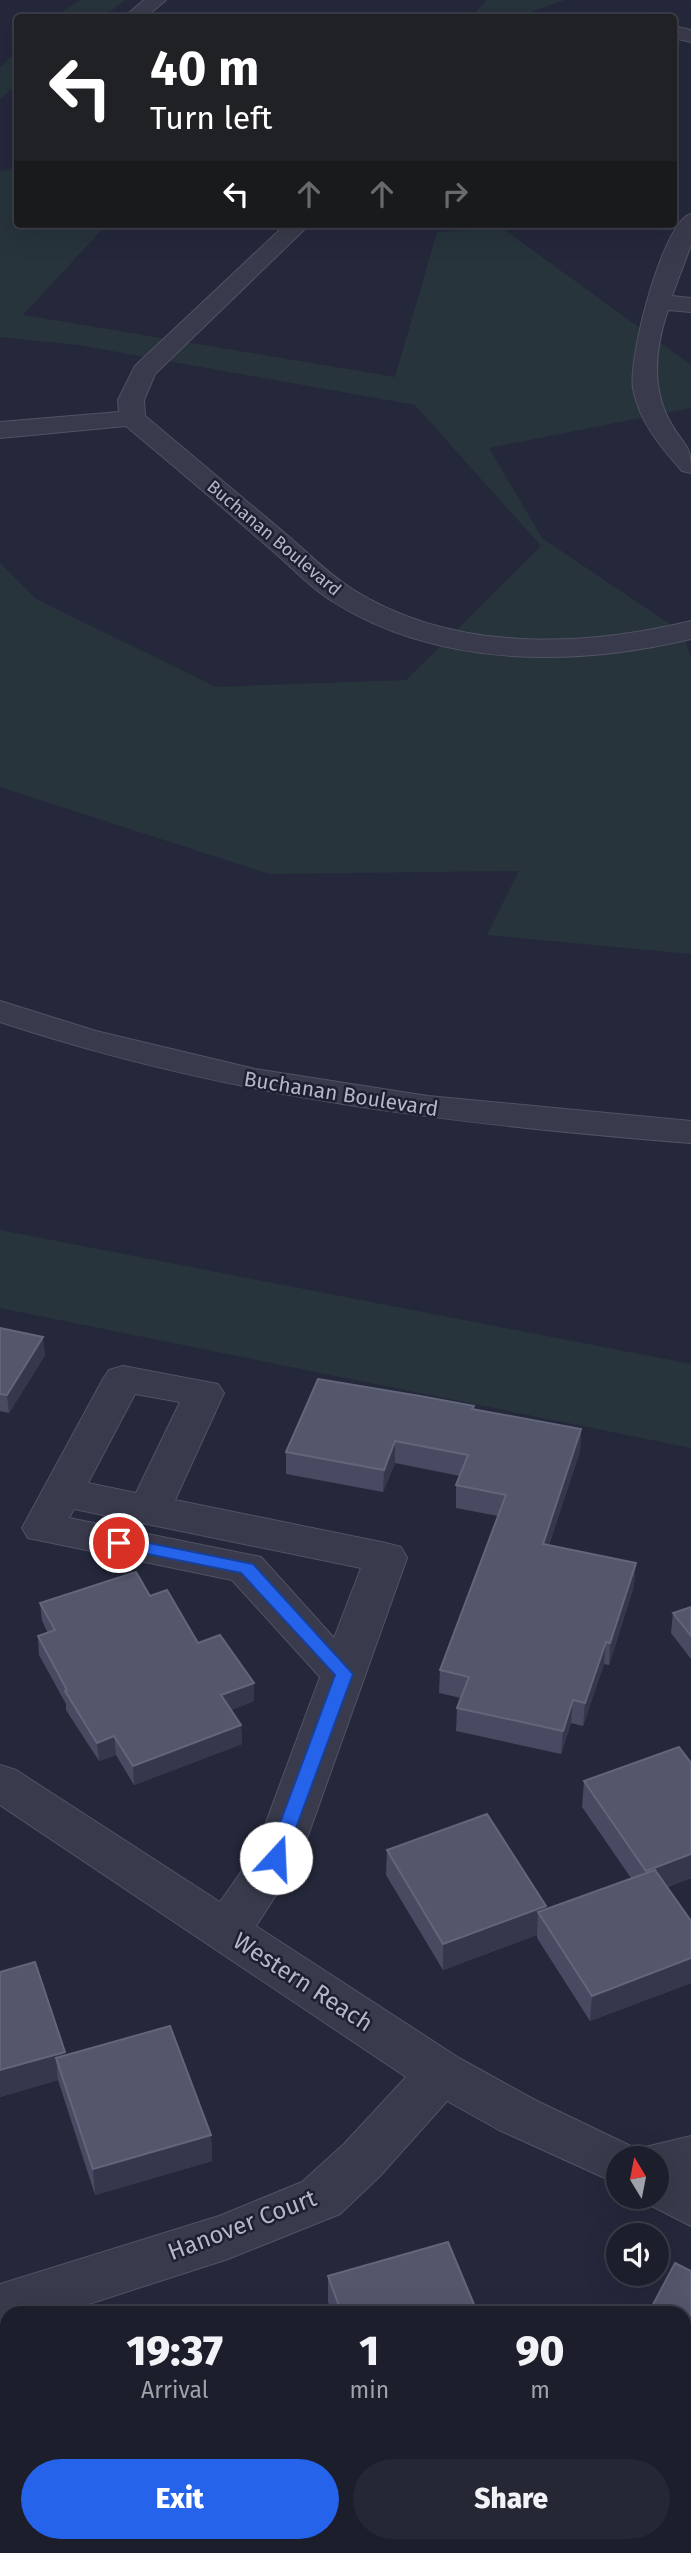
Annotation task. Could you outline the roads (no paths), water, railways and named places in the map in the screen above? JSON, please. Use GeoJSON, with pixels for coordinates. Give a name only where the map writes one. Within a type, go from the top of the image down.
{"type":"FeatureCollection","features":[{"type":"Feature","properties":{"kind":"street"},"geometry":{"type":"LineString","coordinates":[[137,14],[156,0]]}},
{"type":"Feature","properties":{"kind":"street"},"geometry":{"type":"LineString","coordinates":[[691,221],[677,249],[644,340],[642,373],[646,398],[666,436],[691,465]]}},
{"type":"Feature","properties":{"kind":"street"},"geometry":{"type":"LineString","coordinates":[[0,430],[132,418],[131,400],[144,371],[295,228]]}},
{"type":"Feature","properties":{"kind":"street"},"geometry":{"type":"LineString","coordinates":[[658,302],[691,305]]}},
{"type":"Feature","properties":{"kind":"street","name":"Buchanan Boulevard"},"geometry":{"type":"LineString","coordinates":[[132,418],[342,595],[391,619],[498,647],[574,648],[625,644],[691,630]]}},
{"type":"Feature","properties":{"kind":"street","name":"Buchanan Boulevard"},"geometry":{"type":"LineString","coordinates":[[0,1011],[143,1058],[245,1080],[454,1111],[691,1132]]}},
{"type":"Feature","properties":{"kind":"street"},"geometry":{"type":"LineString","coordinates":[[149,1510],[204,1393],[123,1379],[43,1528],[253,1550],[386,1558],[276,1858],[226,1931]]}},
{"type":"Feature","properties":{"kind":"street"},"geometry":{"type":"LineString","coordinates":[[63,1492],[149,1510],[253,1550],[344,1674]]}},
{"type":"Feature","properties":{"kind":"street","name":"Western Reach"},"geometry":{"type":"LineString","coordinates":[[0,1782],[441,2073],[517,2115],[606,2156]]}},
{"type":"Feature","properties":{"kind":"street","name":"Hanover Court"},"geometry":{"type":"LineString","coordinates":[[6,2306],[228,2236],[321,2198],[362,2160],[441,2073]]}},
{"type":"Feature","properties":{"kind":"street"},"geometry":{"type":"LineString","coordinates":[[669,2162],[691,2158]]}},
{"type":"Feature","properties":{"kind":"street"},"geometry":{"type":"LineString","coordinates":[[669,2190],[691,2203]]}}]}
